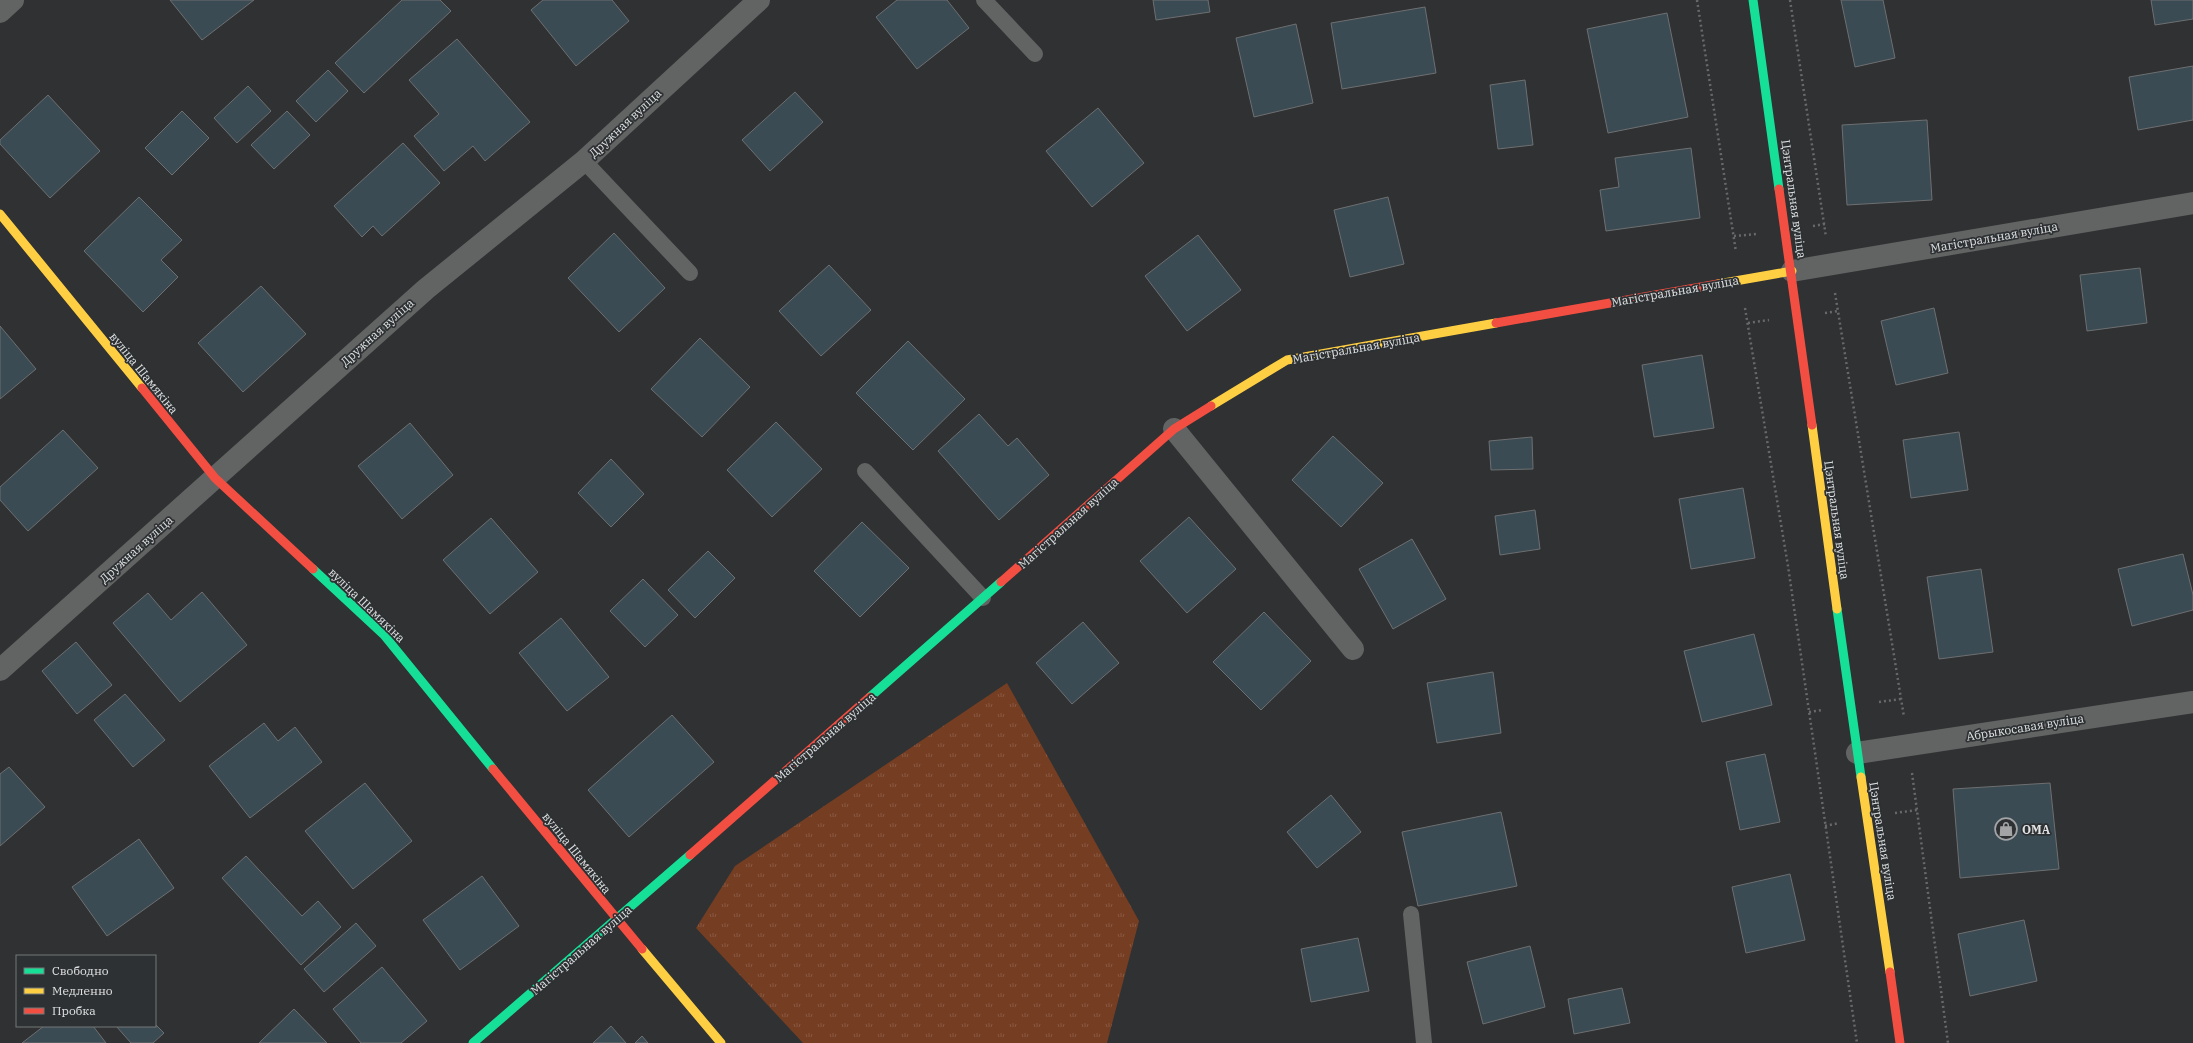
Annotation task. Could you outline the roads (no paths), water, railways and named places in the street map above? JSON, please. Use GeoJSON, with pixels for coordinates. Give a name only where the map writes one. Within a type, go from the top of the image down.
{"type":"FeatureCollection","features":[{"type":"Feature","properties":{"kind":"street"},"geometry":{"type":"LineString","coordinates":[[0,12],[13,0]]}},
{"type":"Feature","properties":{"kind":"street","name":"Дружная вуліца"},"geometry":{"type":"LineString","coordinates":[[0,670],[426,289],[584,161],[758,0]]}},
{"type":"Feature","properties":{"kind":"street","name":"Цэнтральная вуліца"},"geometry":{"type":"LineString","coordinates":[[1753,0],[1792,271],[1857,753],[1868,817],[1900,1043]]}},
{"type":"Feature","properties":{"kind":"street","name":"Магістральная вуліца"},"geometry":{"type":"LineString","coordinates":[[473,1043],[617,920],[1174,429],[1287,360],[1830,264],[2193,203]]}},
{"type":"Feature","properties":{"kind":"street","name":"вуліца Шамякіна"},"geometry":{"type":"LineString","coordinates":[[0,214],[215,478],[384,635],[617,920],[721,1043]]}},
{"type":"Feature","properties":{"kind":"street"},"geometry":{"type":"LineString","coordinates":[[1174,429],[1353,649]]}},
{"type":"Feature","properties":{"kind":"street","name":"Абрыкосавая вуліца"},"geometry":{"type":"LineString","coordinates":[[1857,753],[2193,702]]}},
{"type":"Feature","properties":{"kind":"lane"},"geometry":{"type":"LineString","coordinates":[[984,0],[1035,54]]}},
{"type":"Feature","properties":{"kind":"lane"},"geometry":{"type":"LineString","coordinates":[[584,161],[690,273]]}},
{"type":"Feature","properties":{"kind":"lane"},"geometry":{"type":"LineString","coordinates":[[865,471],[983,598]]}},
{"type":"Feature","properties":{"kind":"lane"},"geometry":{"type":"LineString","coordinates":[[1411,914],[1424,1043]]}},
{"type":"Feature","properties":{"kind":"place","name":"ОМА"},"geometry":{"type":"Point","coordinates":[2006,829]}}]}
